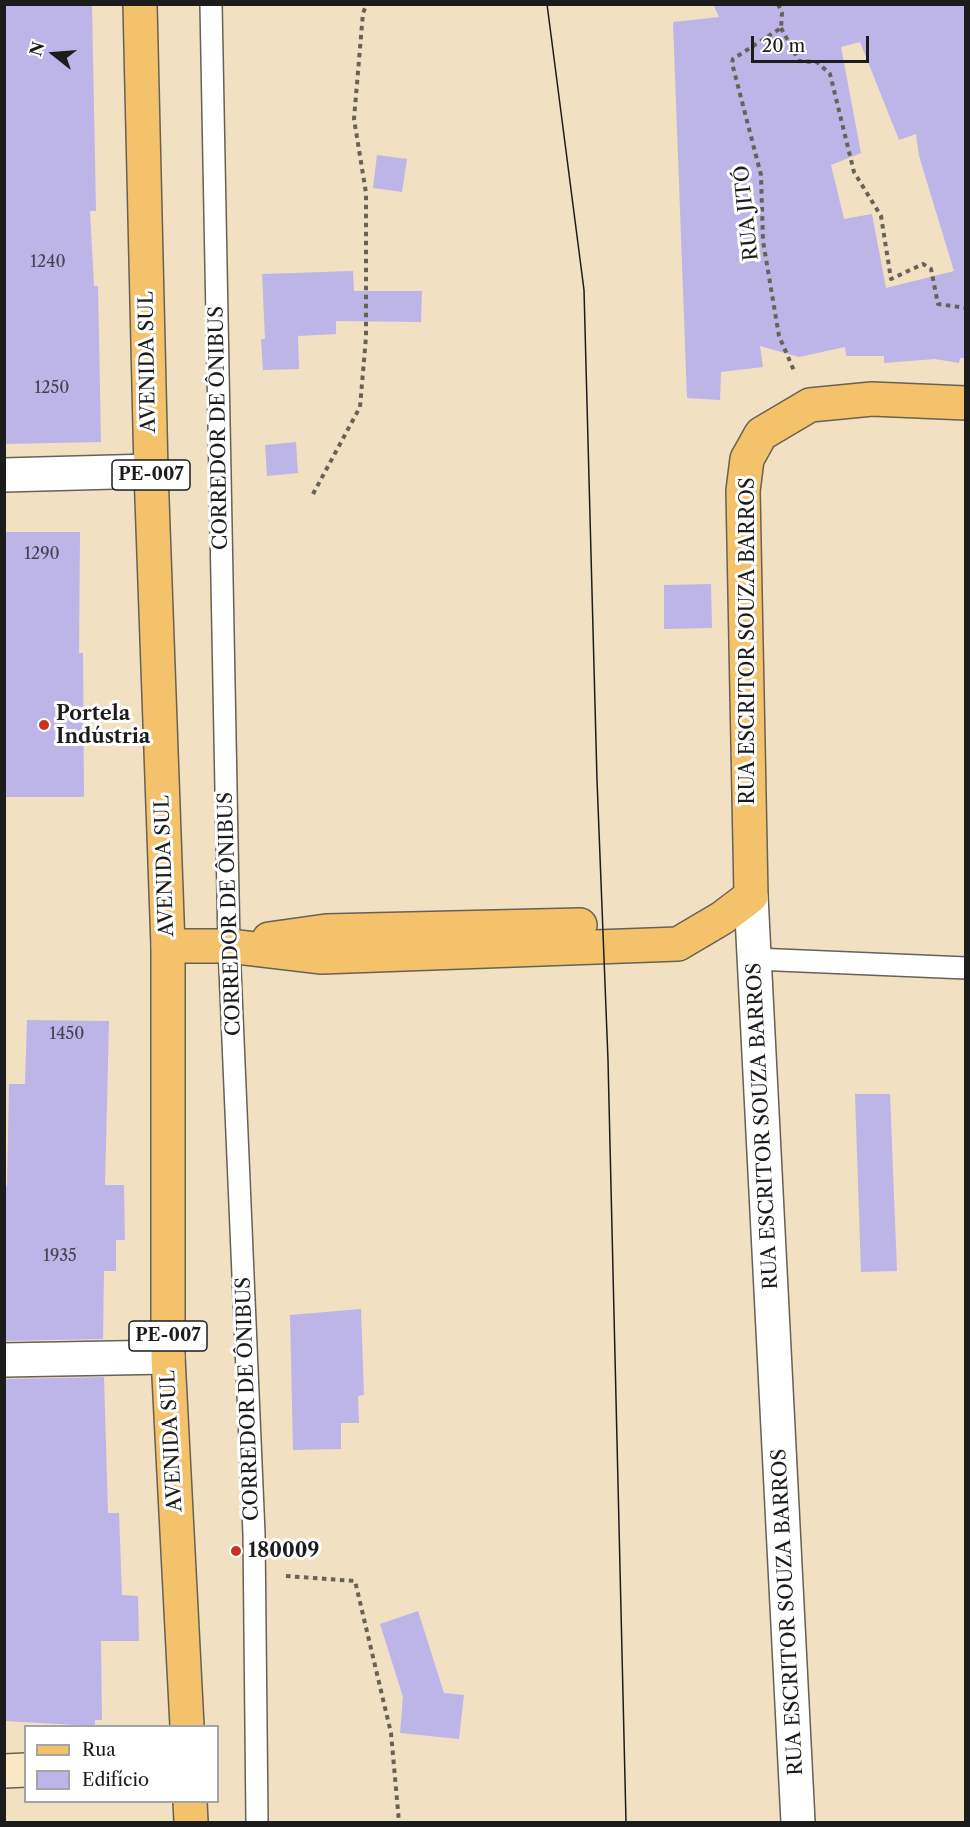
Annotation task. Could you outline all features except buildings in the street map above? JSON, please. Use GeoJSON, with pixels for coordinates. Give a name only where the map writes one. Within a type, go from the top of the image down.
{"type":"FeatureCollection","features":[{"type":"Feature","properties":{"kind":"main road","name":"AVENIDA SUL"},"geometry":{"type":"LineString","coordinates":[[140,4],[151,471],[168,946],[168,1357],[187,1725]]}},
{"type":"Feature","properties":{"kind":"main road"},"geometry":{"type":"LineString","coordinates":[[810,405],[872,399],[966,403]]}},
{"type":"Feature","properties":{"kind":"main road","name":"RUA ESCRITOR SOUZA BARROS"},"geometry":{"type":"LineString","coordinates":[[751,896],[743,491],[747,459],[761,434],[810,405]]}},
{"type":"Feature","properties":{"kind":"main road"},"geometry":{"type":"LineString","coordinates":[[168,946],[229,946],[326,931],[661,923],[722,918],[751,896]]}},
{"type":"Feature","properties":{"kind":"main road"},"geometry":{"type":"LineString","coordinates":[[190,1803],[191,1822]]}},
{"type":"Feature","properties":{"kind":"street"},"geometry":{"type":"LineString","coordinates":[[4,475],[151,471]]}},
{"type":"Feature","properties":{"kind":"street","name":"RUA ESCRITOR SOUZA BARROS"},"geometry":{"type":"LineString","coordinates":[[751,896],[798,1822]]}},
{"type":"Feature","properties":{"kind":"street"},"geometry":{"type":"LineString","coordinates":[[4,1360],[168,1357]]}},
{"type":"Feature","properties":{"kind":"street"},"geometry":{"type":"LineString","coordinates":[[4,1771],[24,1770]]}},
{"type":"Feature","properties":{"kind":"lane","name":"CORREDOR DE ÔNIBUS"},"geometry":{"type":"LineString","coordinates":[[211,4],[229,946],[255,1578],[257,1822]]}},
{"type":"Feature","properties":{"kind":"lane"},"geometry":{"type":"LineString","coordinates":[[755,959],[966,968]]}},
{"type":"Feature","properties":{"kind":"path"},"geometry":{"type":"LineString","coordinates":[[313,494],[360,407],[366,337],[366,193],[354,119],[363,13],[367,4]]}},
{"type":"Feature","properties":{"kind":"path"},"geometry":{"type":"LineString","coordinates":[[778,4],[782,13],[781,28],[799,61],[817,62],[830,74],[854,172],[881,216],[891,279],[923,264],[931,269],[938,304],[966,308]]}},
{"type":"Feature","properties":{"kind":"path","name":"RUA JITÓ"},"geometry":{"type":"LineString","coordinates":[[781,28],[733,59],[732,63],[761,175],[763,241],[780,336],[810,405]]}},
{"type":"Feature","properties":{"kind":"path"},"geometry":{"type":"LineString","coordinates":[[255,1578],[290,1576],[355,1581],[392,1733],[399,1822]]}},
{"type":"Feature","properties":{"kind":"tram line"},"geometry":{"type":"LineString","coordinates":[[547,4],[584,290],[597,780],[608,1060],[626,1822]]}},
{"type":"Feature","properties":{"kind":"place","name":"Portela Indústria"},"geometry":{"type":"Point","coordinates":[44,725]}},
{"type":"Feature","properties":{"kind":"place","name":"180009"},"geometry":{"type":"Point","coordinates":[236,1551]}}]}
